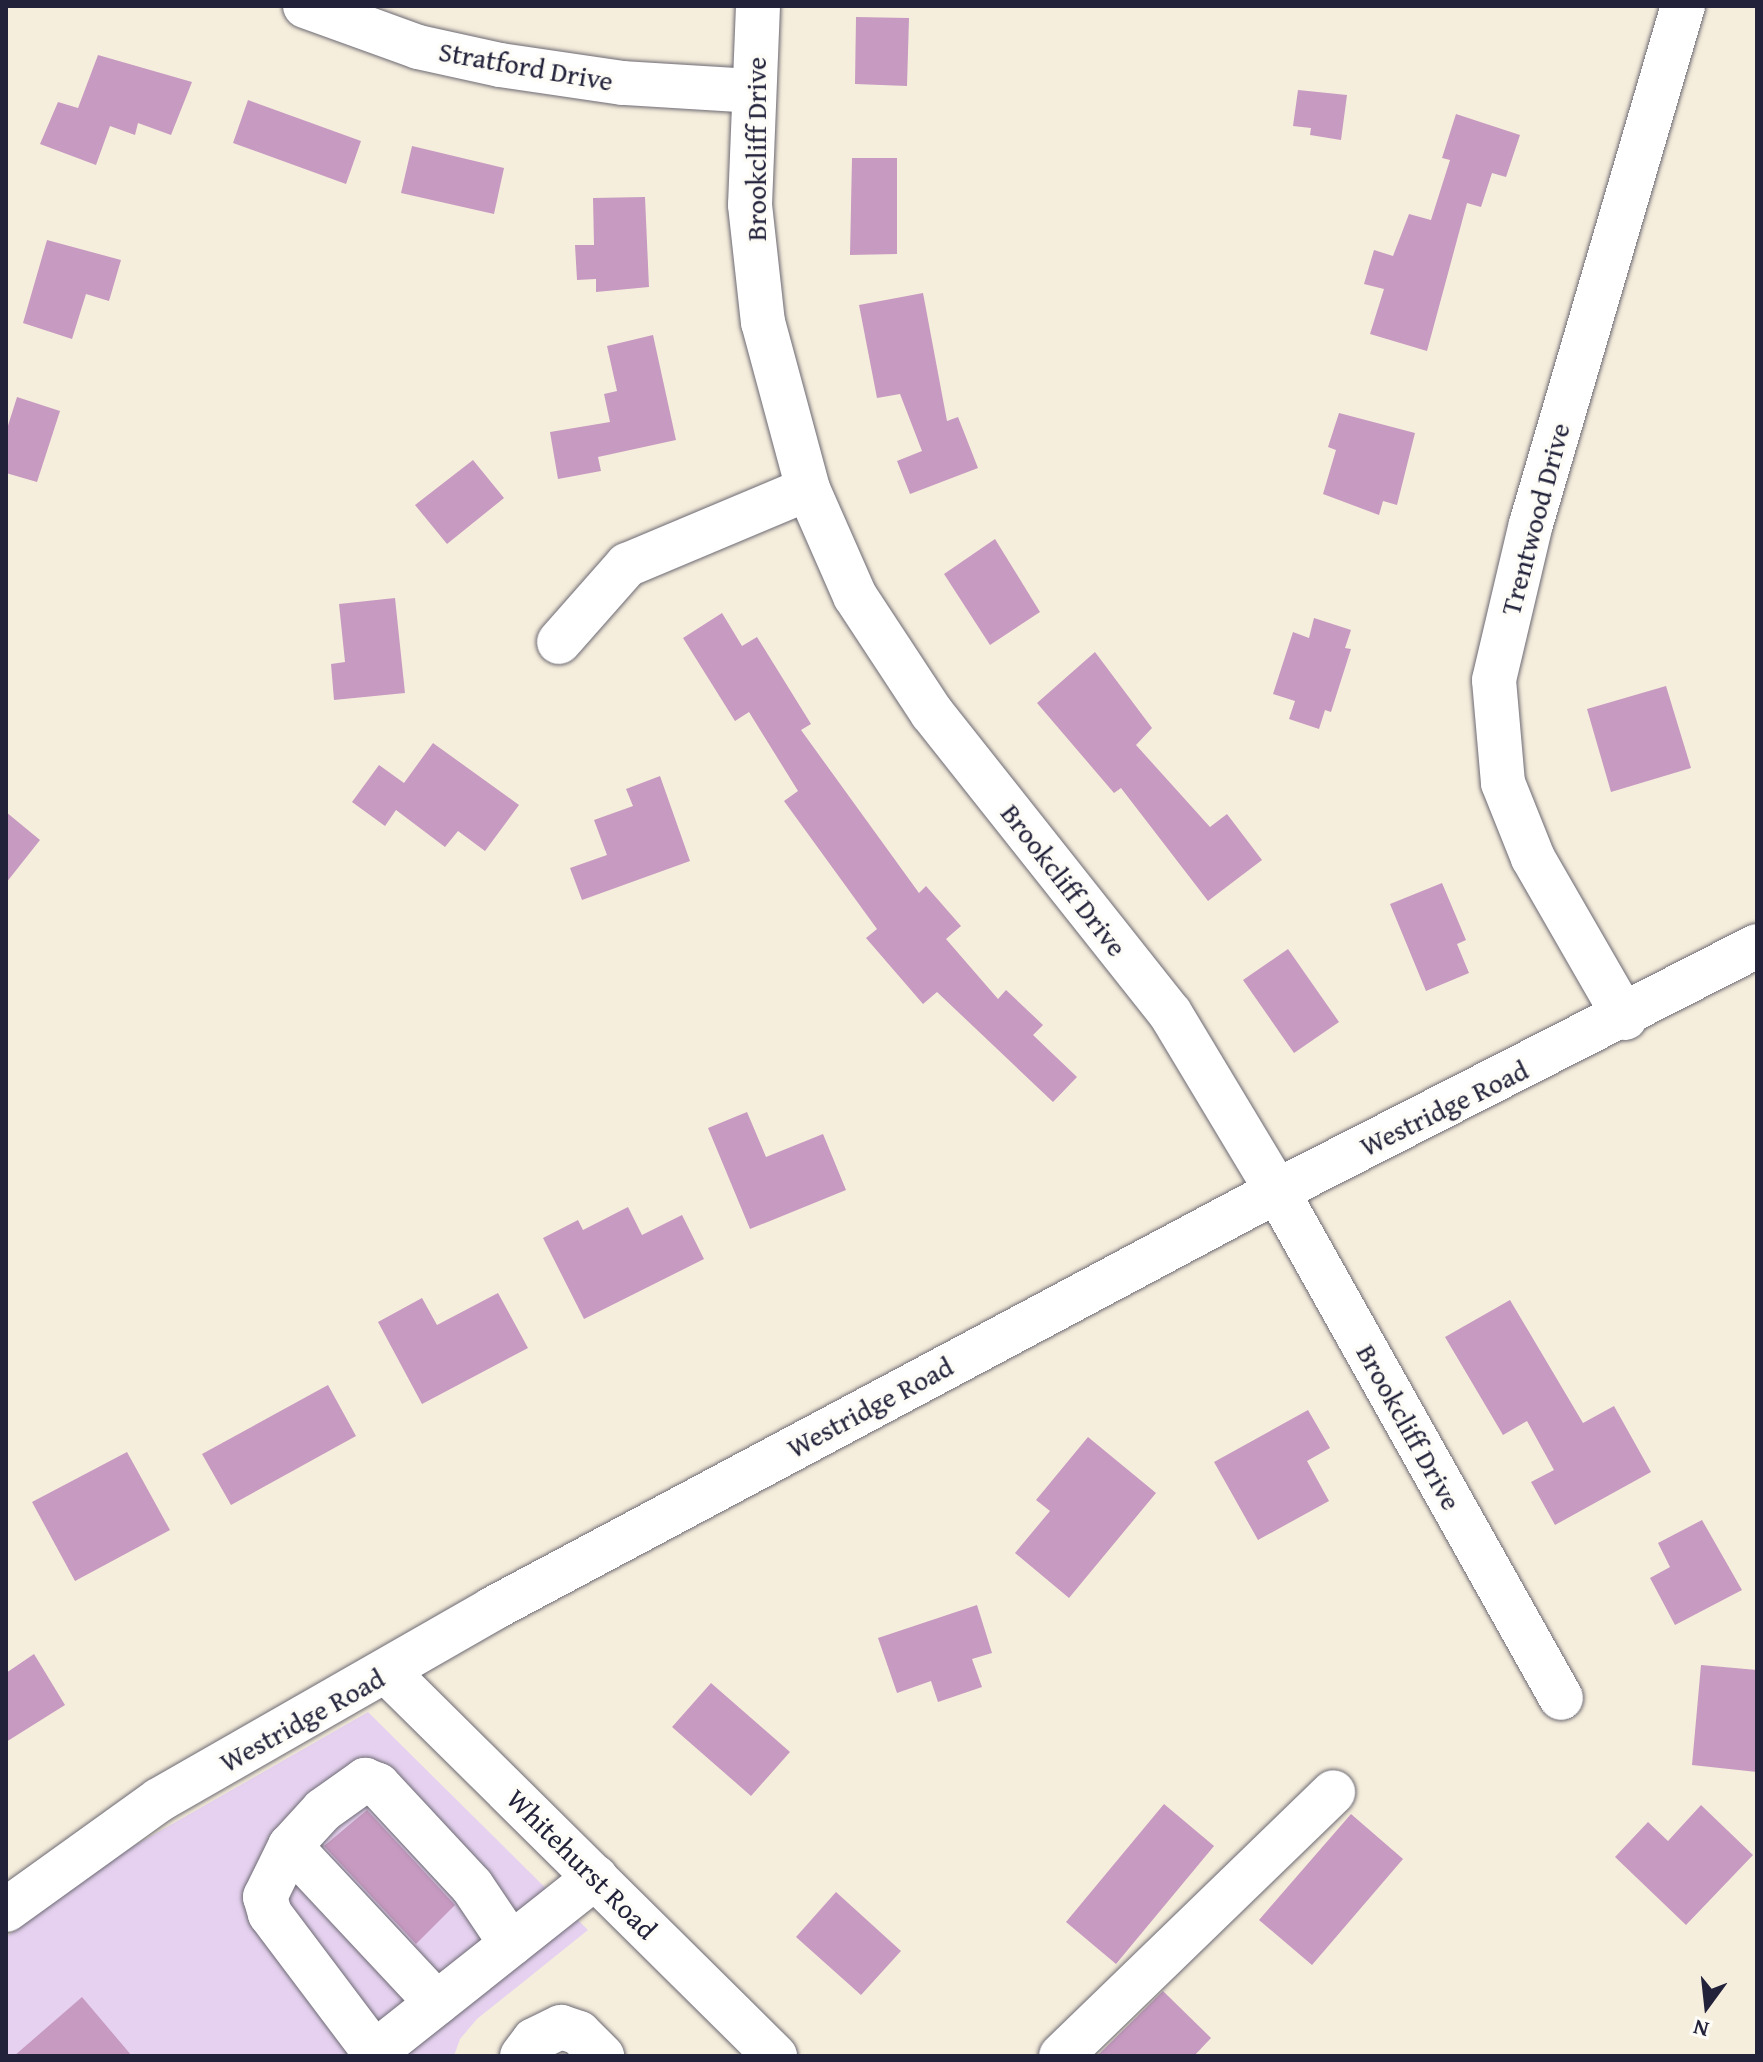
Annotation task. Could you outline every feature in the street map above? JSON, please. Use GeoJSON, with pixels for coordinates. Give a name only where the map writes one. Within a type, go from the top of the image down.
{"type":"FeatureCollection","features":[{"type":"Feature","properties":{"kind":"street","name":"Stratford Drive"},"geometry":{"type":"LineString","coordinates":[[305,6],[418,47],[500,65],[623,83],[754,91]]}},
{"type":"Feature","properties":{"kind":"street","name":"Brookcliff Drive"},"geometry":{"type":"LineString","coordinates":[[758,6],[750,205],[763,322],[808,489],[855,596],[932,713],[1170,1013],[1277,1191],[1561,1698]]}},
{"type":"Feature","properties":{"kind":"street","name":"Trentwood Drive"},"geometry":{"type":"LineString","coordinates":[[1625,1018],[1533,858],[1508,796],[1495,736],[1494,680],[1531,524],[1683,6]]}},
{"type":"Feature","properties":{"kind":"street"},"geometry":{"type":"LineString","coordinates":[[559,642],[627,565],[808,489]]}},
{"type":"Feature","properties":{"kind":"street","name":"Westridge Road"},"geometry":{"type":"LineString","coordinates":[[6,1910],[159,1800],[387,1672],[492,1609],[1277,1191],[1625,1018],[1757,946]]}},
{"type":"Feature","properties":{"kind":"street","name":"Whitehurst Road"},"geometry":{"type":"LineString","coordinates":[[387,1672],[775,2056]]}},
{"type":"Feature","properties":{"kind":"street"},"geometry":{"type":"LineString","coordinates":[[511,1944],[472,1886],[378,1785],[365,1780],[323,1810],[290,1846],[265,1897],[270,1914],[374,2055],[596,1877]]}},
{"type":"Feature","properties":{"kind":"street"},"geometry":{"type":"LineString","coordinates":[[1061,2056],[1333,1792]]}},
{"type":"Feature","properties":{"kind":"street"},"geometry":{"type":"LineString","coordinates":[[290,1846],[437,2003]]}},
{"type":"Feature","properties":{"kind":"street"},"geometry":{"type":"LineString","coordinates":[[522,2056],[534,2040],[561,2027],[579,2033],[602,2056]]}},
{"type":"Feature","properties":{"kind":"shaded area"},"geometry":{"type":"Polygon","coordinates":[[[368,1712],[588,1930],[477,2019],[460,2039],[454,2056],[6,2056],[6,1937],[111,1859],[368,1712]]]}},
{"type":"Feature","properties":{"kind":"building"},"geometry":{"type":"Polygon","coordinates":[[[856,17],[909,18],[907,86],[855,84],[856,17]]]}},
{"type":"Feature","properties":{"kind":"building"},"geometry":{"type":"Polygon","coordinates":[[[98,55],[192,82],[171,135],[138,123],[135,135],[110,126],[96,165],[40,144],[58,102],[78,108],[98,55]]]}},
{"type":"Feature","properties":{"kind":"building"},"geometry":{"type":"Polygon","coordinates":[[[1298,90],[1347,95],[1341,140],[1310,135],[1311,128],[1293,126],[1298,90]]]}},
{"type":"Feature","properties":{"kind":"building"},"geometry":{"type":"Polygon","coordinates":[[[248,100],[361,141],[346,184],[233,143],[248,100]]]}},
{"type":"Feature","properties":{"kind":"building"},"geometry":{"type":"Polygon","coordinates":[[[1456,114],[1520,135],[1506,177],[1492,173],[1481,207],[1467,203],[1427,351],[1370,334],[1384,289],[1364,284],[1374,250],[1393,256],[1409,214],[1431,220],[1450,160],[1442,158],[1456,114]]]}},
{"type":"Feature","properties":{"kind":"building"},"geometry":{"type":"Polygon","coordinates":[[[412,146],[504,168],[494,214],[401,193],[412,146]]]}},
{"type":"Feature","properties":{"kind":"building"},"geometry":{"type":"Polygon","coordinates":[[[852,158],[897,158],[897,254],[850,255],[852,158]]]}},
{"type":"Feature","properties":{"kind":"building"},"geometry":{"type":"Polygon","coordinates":[[[645,197],[649,287],[596,292],[596,279],[577,280],[575,245],[594,245],[593,198],[645,197]]]}},
{"type":"Feature","properties":{"kind":"building"},"geometry":{"type":"Polygon","coordinates":[[[47,240],[121,260],[109,301],[86,294],[72,339],[23,323],[47,240]]]}},
{"type":"Feature","properties":{"kind":"building"},"geometry":{"type":"Polygon","coordinates":[[[923,293],[947,421],[958,417],[978,468],[910,494],[897,461],[922,451],[900,394],[877,398],[859,305],[923,293]]]}},
{"type":"Feature","properties":{"kind":"building"},"geometry":{"type":"Polygon","coordinates":[[[653,335],[676,440],[598,457],[601,471],[558,479],[550,432],[610,422],[604,394],[617,391],[607,346],[653,335]]]}},
{"type":"Feature","properties":{"kind":"building"},"geometry":{"type":"Polygon","coordinates":[[[17,397],[60,411],[37,482],[6,473],[6,432],[17,397]]]}},
{"type":"Feature","properties":{"kind":"building"},"geometry":{"type":"Polygon","coordinates":[[[1339,413],[1415,433],[1397,505],[1383,501],[1379,515],[1323,494],[1336,450],[1328,447],[1339,413]]]}},
{"type":"Feature","properties":{"kind":"building"},"geometry":{"type":"Polygon","coordinates":[[[473,460],[504,498],[447,544],[415,505],[473,460]]]}},
{"type":"Feature","properties":{"kind":"building"},"geometry":{"type":"Polygon","coordinates":[[[995,539],[1040,612],[990,645],[944,574],[995,539]]]}},
{"type":"Feature","properties":{"kind":"building"},"geometry":{"type":"Polygon","coordinates":[[[395,598],[405,693],[334,700],[331,664],[345,662],[339,604],[395,598]]]}},
{"type":"Feature","properties":{"kind":"building"},"geometry":{"type":"Polygon","coordinates":[[[722,613],[742,646],[757,637],[811,724],[801,730],[919,893],[926,886],[961,926],[946,939],[998,999],[1006,990],[1043,1025],[1033,1035],[1077,1077],[1053,1102],[937,992],[923,1004],[866,938],[877,929],[784,801],[798,791],[749,712],[735,721],[683,638],[722,613]]]}},
{"type":"Feature","properties":{"kind":"building"},"geometry":{"type":"Polygon","coordinates":[[[1314,618],[1351,630],[1345,648],[1351,649],[1331,712],[1325,710],[1319,729],[1289,719],[1295,701],[1273,694],[1293,632],[1309,638],[1314,618]]]}},
{"type":"Feature","properties":{"kind":"building"},"geometry":{"type":"Polygon","coordinates":[[[1095,652],[1152,728],[1136,745],[1210,827],[1227,814],[1262,860],[1208,901],[1121,788],[1114,793],[1037,703],[1095,652]]]}},
{"type":"Feature","properties":{"kind":"building"},"geometry":{"type":"Polygon","coordinates":[[[1666,686],[1691,768],[1611,792],[1587,709],[1666,686]]]}},
{"type":"Feature","properties":{"kind":"building"},"geometry":{"type":"Polygon","coordinates":[[[433,743],[519,805],[485,851],[458,831],[445,847],[396,810],[385,826],[352,802],[379,765],[404,783],[433,743]]]}},
{"type":"Feature","properties":{"kind":"building"},"geometry":{"type":"Polygon","coordinates":[[[660,776],[690,861],[582,900],[570,868],[607,855],[594,820],[633,806],[626,789],[660,776]]]}},
{"type":"Feature","properties":{"kind":"building"},"geometry":{"type":"Polygon","coordinates":[[[6,812],[40,840],[6,883],[6,812]]]}},
{"type":"Feature","properties":{"kind":"building"},"geometry":{"type":"Polygon","coordinates":[[[1442,883],[1466,940],[1457,944],[1469,973],[1426,991],[1390,904],[1442,883]]]}},
{"type":"Feature","properties":{"kind":"building"},"geometry":{"type":"Polygon","coordinates":[[[1288,949],[1339,1022],[1294,1053],[1243,980],[1288,949]]]}},
{"type":"Feature","properties":{"kind":"building"},"geometry":{"type":"Polygon","coordinates":[[[747,1112],[766,1157],[823,1134],[846,1190],[750,1229],[708,1128],[747,1112]]]}},
{"type":"Feature","properties":{"kind":"building"},"geometry":{"type":"Polygon","coordinates":[[[628,1207],[642,1235],[682,1215],[704,1259],[584,1319],[543,1238],[578,1220],[583,1230],[628,1207]]]}},
{"type":"Feature","properties":{"kind":"building"},"geometry":{"type":"Polygon","coordinates":[[[498,1293],[528,1348],[422,1404],[378,1322],[422,1298],[437,1325],[498,1293]]]}},
{"type":"Feature","properties":{"kind":"building"},"geometry":{"type":"Polygon","coordinates":[[[1510,1300],[1583,1423],[1614,1406],[1651,1472],[1555,1525],[1531,1482],[1554,1470],[1527,1421],[1503,1435],[1445,1337],[1510,1300]]]}},
{"type":"Feature","properties":{"kind":"building"},"geometry":{"type":"Polygon","coordinates":[[[328,1385],[356,1436],[231,1505],[202,1454],[328,1385]]]}},
{"type":"Feature","properties":{"kind":"building"},"geometry":{"type":"Polygon","coordinates":[[[1308,1410],[1330,1448],[1307,1461],[1329,1501],[1258,1540],[1214,1462],[1308,1410]]]}},
{"type":"Feature","properties":{"kind":"building"},"geometry":{"type":"Polygon","coordinates":[[[1088,1437],[1156,1493],[1069,1598],[1015,1553],[1050,1511],[1036,1500],[1088,1437]]]}},
{"type":"Feature","properties":{"kind":"building"},"geometry":{"type":"Polygon","coordinates":[[[127,1452],[170,1530],[75,1581],[32,1502],[127,1452]]]}},
{"type":"Feature","properties":{"kind":"building"},"geometry":{"type":"Polygon","coordinates":[[[1702,1520],[1742,1590],[1675,1625],[1650,1578],[1670,1567],[1658,1543],[1702,1520]]]}},
{"type":"Feature","properties":{"kind":"building"},"geometry":{"type":"Polygon","coordinates":[[[977,1605],[992,1653],[972,1659],[982,1687],[938,1702],[931,1681],[897,1693],[878,1638],[977,1605]]]}},
{"type":"Feature","properties":{"kind":"building"},"geometry":{"type":"Polygon","coordinates":[[[34,1654],[65,1705],[6,1742],[6,1673],[34,1654]]]}},
{"type":"Feature","properties":{"kind":"building"},"geometry":{"type":"Polygon","coordinates":[[[1701,1665],[1757,1670],[1757,1772],[1692,1765],[1701,1665]]]}},
{"type":"Feature","properties":{"kind":"building"},"geometry":{"type":"Polygon","coordinates":[[[711,1683],[790,1752],[751,1796],[672,1727],[711,1683]]]}},
{"type":"Feature","properties":{"kind":"building"},"geometry":{"type":"Polygon","coordinates":[[[1164,1804],[1214,1846],[1116,1964],[1066,1922],[1164,1804]]]}},
{"type":"Feature","properties":{"kind":"building"},"geometry":{"type":"Polygon","coordinates":[[[1701,1805],[1753,1855],[1686,1925],[1615,1857],[1648,1822],[1668,1841],[1701,1805]]]}},
{"type":"Feature","properties":{"kind":"building"},"geometry":{"type":"Polygon","coordinates":[[[367,1810],[455,1905],[416,1944],[324,1846],[367,1810]]]}},
{"type":"Feature","properties":{"kind":"building"},"geometry":{"type":"Polygon","coordinates":[[[1351,1814],[1403,1859],[1312,1965],[1259,1920],[1351,1814]]]}},
{"type":"Feature","properties":{"kind":"building"},"geometry":{"type":"Polygon","coordinates":[[[836,1892],[901,1951],[861,1995],[796,1937],[836,1892]]]}},
{"type":"Feature","properties":{"kind":"building"},"geometry":{"type":"Polygon","coordinates":[[[1163,1991],[1211,2038],[1194,2056],[1097,2056],[1163,1991]]]}},
{"type":"Feature","properties":{"kind":"building"},"geometry":{"type":"Polygon","coordinates":[[[82,1997],[132,2056],[14,2056],[82,1997]]]}}]}
